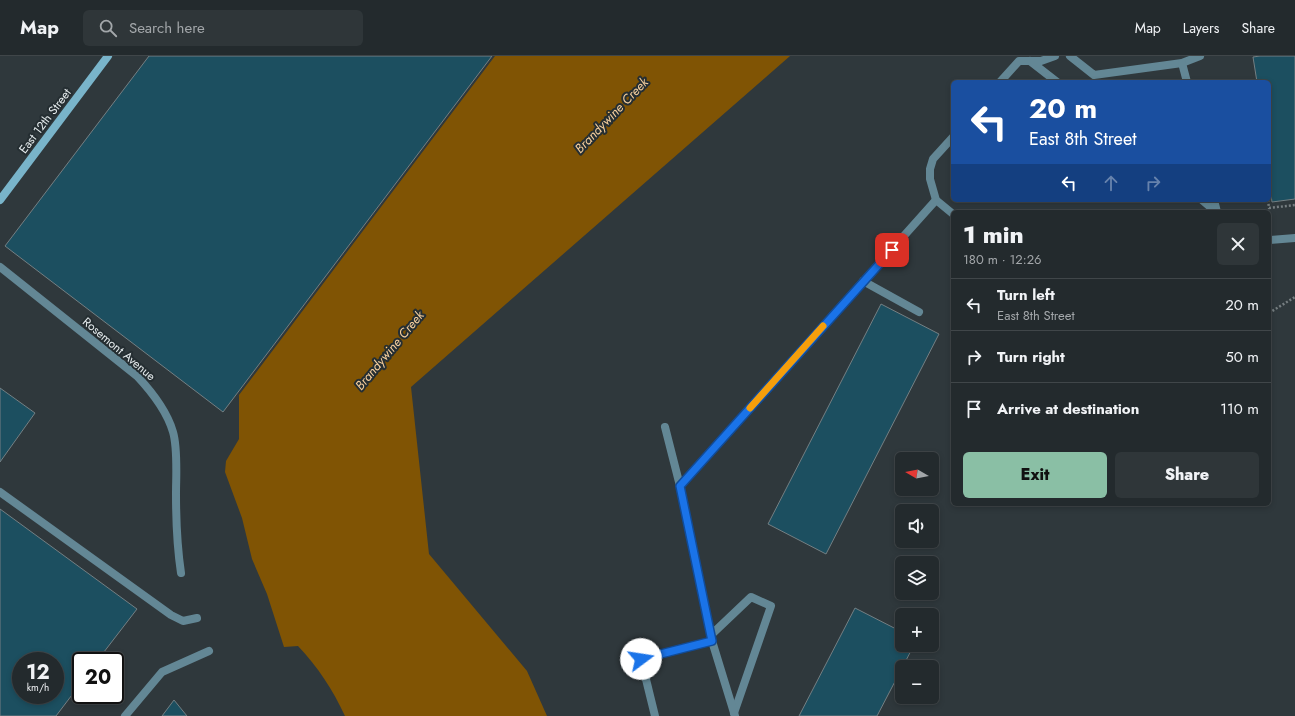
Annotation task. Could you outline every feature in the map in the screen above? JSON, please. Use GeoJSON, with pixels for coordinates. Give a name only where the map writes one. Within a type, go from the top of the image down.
{"type":"FeatureCollection","features":[{"type":"Feature","properties":{"kind":"main road","name":"East 12th Street"},"geometry":{"type":"LineString","coordinates":[[0,200],[108,56]]}},
{"type":"Feature","properties":{"kind":"street"},"geometry":{"type":"LineString","coordinates":[[1002,80],[1019,61],[1029,60],[1041,62],[1055,56]]}},
{"type":"Feature","properties":{"kind":"street"},"geometry":{"type":"LineString","coordinates":[[1070,56],[1094,75],[1182,63],[1200,56]]}},
{"type":"Feature","properties":{"kind":"street"},"geometry":{"type":"LineString","coordinates":[[1029,60],[1054,80]]}},
{"type":"Feature","properties":{"kind":"street"},"geometry":{"type":"LineString","coordinates":[[1182,63],[1186,80]]}},
{"type":"Feature","properties":{"kind":"street"},"geometry":{"type":"LineString","coordinates":[[951,138],[933,159],[930,169],[931,184],[936,200],[951,212]]}},
{"type":"Feature","properties":{"kind":"street"},"geometry":{"type":"LineString","coordinates":[[680,486],[936,200]]}},
{"type":"Feature","properties":{"kind":"street"},"geometry":{"type":"LineString","coordinates":[[1204,202],[1214,210]]}},
{"type":"Feature","properties":{"kind":"street"},"geometry":{"type":"LineString","coordinates":[[1271,240],[1295,238]]}},
{"type":"Feature","properties":{"kind":"street","name":"Rosemont Avenue"},"geometry":{"type":"LineString","coordinates":[[0,267],[137,376],[151,391],[168,419],[174,434],[176,526],[181,573]]}},
{"type":"Feature","properties":{"kind":"street"},"geometry":{"type":"LineString","coordinates":[[863,281],[919,312]]}},
{"type":"Feature","properties":{"kind":"street"},"geometry":{"type":"LineString","coordinates":[[665,427],[680,486],[712,638],[735,714]]}},
{"type":"Feature","properties":{"kind":"street"},"geometry":{"type":"LineString","coordinates":[[0,492],[171,615],[183,621],[197,618]]}},
{"type":"Feature","properties":{"kind":"street"},"geometry":{"type":"LineString","coordinates":[[655,716],[641,659],[712,638],[751,598],[770,606],[735,714]]}},
{"type":"Feature","properties":{"kind":"street"},"geometry":{"type":"LineString","coordinates":[[125,716],[162,672],[208,651]]}},
{"type":"Feature","properties":{"kind":"path"},"geometry":{"type":"LineString","coordinates":[[1268,202],[1270,208],[1295,204]]}},
{"type":"Feature","properties":{"kind":"path"},"geometry":{"type":"LineString","coordinates":[[1271,312],[1295,297]]}},
{"type":"Feature","properties":{"kind":"water","name":"Brandywine Creek"},"geometry":{"type":"Polygon","coordinates":[[[495,56],[790,56],[411,387],[429,554],[527,671],[547,716],[345,716],[324,679],[298,646],[284,647],[267,594],[252,559],[242,518],[225,472],[226,461],[239,439],[239,395],[495,56]]]}},
{"type":"Feature","properties":{"kind":"building"},"geometry":{"type":"Polygon","coordinates":[[[149,56],[492,56],[223,412],[5,246],[149,56]]]}},
{"type":"Feature","properties":{"kind":"building"},"geometry":{"type":"Polygon","coordinates":[[[1295,56],[1295,199],[1272,202],[1271,80],[1257,80],[1253,57],[1295,56]]]}},
{"type":"Feature","properties":{"kind":"building"},"geometry":{"type":"Polygon","coordinates":[[[881,304],[939,334],[826,554],[768,524],[881,304]]]}},
{"type":"Feature","properties":{"kind":"building"},"geometry":{"type":"Polygon","coordinates":[[[0,388],[35,413],[0,462],[0,388]]]}},
{"type":"Feature","properties":{"kind":"building"},"geometry":{"type":"Polygon","coordinates":[[[0,509],[137,609],[104,652],[72,652],[72,695],[56,716],[0,716],[0,509]]]}},
{"type":"Feature","properties":{"kind":"building"},"geometry":{"type":"Polygon","coordinates":[[[855,608],[895,628],[895,652],[910,652],[906,660],[895,660],[895,681],[877,716],[799,716],[855,608]]]}},
{"type":"Feature","properties":{"kind":"building"},"geometry":{"type":"Polygon","coordinates":[[[174,700],[187,716],[162,716],[174,700]]]}},
{"type":"Feature","properties":{"kind":"slow traffic"},"geometry":{"type":"LineString","coordinates":[[750,408],[823,326]]}},
{"type":"Feature","properties":{"kind":"route"},"geometry":{"type":"LineString","coordinates":[[641,659],[712,641],[680,486],[892,250]]}}]}
